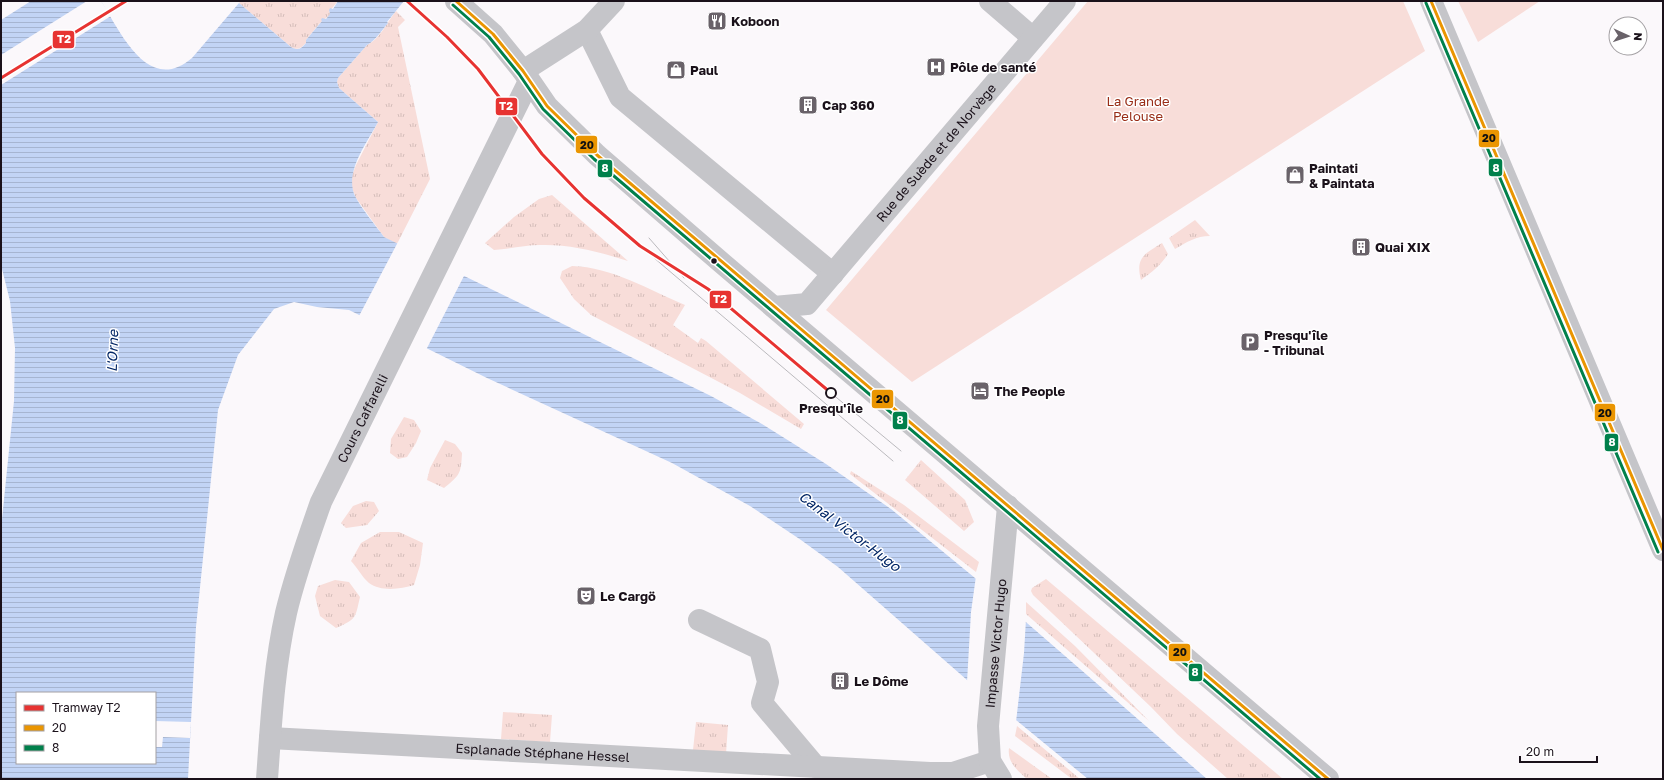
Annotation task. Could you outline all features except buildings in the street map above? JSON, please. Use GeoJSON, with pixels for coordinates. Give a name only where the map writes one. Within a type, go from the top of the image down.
{"type":"FeatureCollection","features":[{"type":"Feature","properties":{"kind":"street"},"geometry":{"type":"LineString","coordinates":[[456,1],[493,34],[526,76],[547,106],[575,135],[774,307],[1328,779]]}},
{"type":"Feature","properties":{"kind":"street"},"geometry":{"type":"LineString","coordinates":[[526,76],[587,30],[614,1]]}},
{"type":"Feature","properties":{"kind":"street"},"geometry":{"type":"LineString","coordinates":[[990,1],[1033,38]]}},
{"type":"Feature","properties":{"kind":"street","name":"Rue de Suède et de Norvège"},"geometry":{"type":"LineString","coordinates":[[774,307],[807,304],[1065,1]]}},
{"type":"Feature","properties":{"kind":"street"},"geometry":{"type":"LineString","coordinates":[[1431,1],[1663,550]]}},
{"type":"Feature","properties":{"kind":"street"},"geometry":{"type":"LineString","coordinates":[[587,30],[620,97],[833,274]]}},
{"type":"Feature","properties":{"kind":"street","name":"Cours Caffarelli"},"geometry":{"type":"LineString","coordinates":[[267,779],[275,681],[286,614],[298,565],[321,502],[446,248],[526,76]]}},
{"type":"Feature","properties":{"kind":"street","name":"Impasse Victor Hugo"},"geometry":{"type":"LineString","coordinates":[[996,770],[988,726],[1008,506]]}},
{"type":"Feature","properties":{"kind":"street"},"geometry":{"type":"LineString","coordinates":[[699,620],[760,649],[768,682],[762,703],[816,767]]}},
{"type":"Feature","properties":{"kind":"street","name":"Esplanade Stéphane Hessel"},"geometry":{"type":"LineString","coordinates":[[270,738],[816,767],[953,773],[996,770]]}},
{"type":"Feature","properties":{"kind":"green space"},"geometry":{"type":"Polygon","coordinates":[[[241,1],[338,1],[329,12],[331,14],[320,23],[306,40],[306,43],[298,49],[291,47],[239,3],[241,1]]]}},
{"type":"Feature","properties":{"kind":"green space","name":"La Grande Pelouse"},"geometry":{"type":"Polygon","coordinates":[[[1088,1],[1403,1],[1425,51],[912,382],[826,310],[1088,1]]]}},
{"type":"Feature","properties":{"kind":"green space"},"geometry":{"type":"Polygon","coordinates":[[[1458,1],[1540,1],[1478,42],[1458,1]]]}},
{"type":"Feature","properties":{"kind":"green space"},"geometry":{"type":"Polygon","coordinates":[[[396,11],[405,20],[398,27],[430,179],[397,244],[384,237],[356,198],[352,188],[352,175],[378,122],[339,88],[337,82],[338,78],[367,45],[380,35],[396,11]]]}},
{"type":"Feature","properties":{"kind":"green space"},"geometry":{"type":"Polygon","coordinates":[[[552,195],[628,261],[574,247],[534,245],[494,250],[485,243],[514,217],[539,199],[552,195]]]}},
{"type":"Feature","properties":{"kind":"green space"},"geometry":{"type":"Polygon","coordinates":[[[1195,220],[1210,236],[1196,238],[1175,249],[1169,238],[1195,220]]]}},
{"type":"Feature","properties":{"kind":"green space"},"geometry":{"type":"Polygon","coordinates":[[[1162,243],[1168,254],[1156,268],[1141,280],[1139,266],[1143,257],[1146,253],[1162,243]]]}},
{"type":"Feature","properties":{"kind":"green space"},"geometry":{"type":"Polygon","coordinates":[[[572,266],[587,267],[616,275],[685,305],[673,325],[698,343],[701,338],[706,341],[804,424],[801,429],[740,393],[591,315],[574,299],[560,278],[562,271],[572,266]]]}},
{"type":"Feature","properties":{"kind":"green space"},"geometry":{"type":"Polygon","coordinates":[[[404,417],[414,420],[421,431],[416,443],[407,457],[398,459],[390,453],[391,439],[404,417]]]}},
{"type":"Feature","properties":{"kind":"green space"},"geometry":{"type":"Polygon","coordinates":[[[445,440],[455,444],[462,453],[459,474],[444,488],[427,480],[430,468],[445,440]]]}},
{"type":"Feature","properties":{"kind":"green space"},"geometry":{"type":"Polygon","coordinates":[[[921,460],[965,500],[974,522],[964,531],[905,480],[921,460]]]}},
{"type":"Feature","properties":{"kind":"green space"},"geometry":{"type":"Polygon","coordinates":[[[851,471],[904,505],[979,562],[976,572],[850,474],[851,471]]]}},
{"type":"Feature","properties":{"kind":"green space"},"geometry":{"type":"Polygon","coordinates":[[[366,501],[374,502],[379,511],[367,525],[346,528],[341,523],[353,506],[366,501]]]}},
{"type":"Feature","properties":{"kind":"green space"},"geometry":{"type":"Polygon","coordinates":[[[380,532],[399,532],[423,543],[420,565],[414,585],[403,588],[379,588],[366,581],[351,561],[361,543],[380,532]]]}},
{"type":"Feature","properties":{"kind":"green space"},"geometry":{"type":"Polygon","coordinates":[[[1046,579],[1283,779],[1228,779],[1177,734],[1151,707],[1033,595],[1031,591],[1032,588],[1046,579]]]}},
{"type":"Feature","properties":{"kind":"green space"},"geometry":{"type":"Polygon","coordinates":[[[335,580],[349,582],[360,597],[356,614],[352,620],[336,628],[320,616],[315,596],[318,586],[335,580]]]}},
{"type":"Feature","properties":{"kind":"green space"},"geometry":{"type":"Polygon","coordinates":[[[1026,602],[1075,646],[1149,721],[1026,614],[1026,602]]]}},
{"type":"Feature","properties":{"kind":"green space"},"geometry":{"type":"Polygon","coordinates":[[[503,712],[552,715],[550,742],[501,739],[503,712]]]}},
{"type":"Feature","properties":{"kind":"green space"},"geometry":{"type":"Polygon","coordinates":[[[696,722],[728,725],[726,754],[693,750],[696,722]]]}},
{"type":"Feature","properties":{"kind":"green space"},"geometry":{"type":"Polygon","coordinates":[[[1017,726],[1080,779],[1072,779],[1015,736],[1017,726]]]}},
{"type":"Feature","properties":{"kind":"green space"},"geometry":{"type":"Polygon","coordinates":[[[1009,748],[1052,779],[1027,779],[1011,762],[1009,748]]]}},
{"type":"Feature","properties":{"kind":"water"},"geometry":{"type":"Polygon","coordinates":[[[1,1],[101,1],[117,28],[137,55],[149,65],[162,69],[176,68],[192,58],[239,3],[291,47],[298,49],[306,43],[306,40],[322,21],[322,18],[326,19],[330,14],[330,8],[333,9],[338,1],[404,1],[387,22],[388,23],[379,35],[367,45],[338,78],[337,82],[339,88],[378,122],[358,158],[352,177],[352,187],[358,201],[384,237],[711,396],[762,424],[826,464],[891,509],[975,578],[1207,779],[1088,779],[967,680],[838,567],[750,506],[672,463],[487,378],[349,310],[317,307],[294,302],[274,309],[238,355],[218,410],[196,627],[188,779],[1,779],[1,529],[14,401],[15,348],[10,301],[1,265],[1,1]]]}},
{"type":"Feature","properties":{"kind":"pier"},"geometry":{"type":"Polygon","coordinates":[[[1,1],[31,1],[1,20],[1,1]]]}},
{"type":"Feature","properties":{"kind":"pier"},"geometry":{"type":"Polygon","coordinates":[[[87,1],[101,1],[111,16],[1,85],[1,55],[87,1]]]}},
{"type":"Feature","properties":{"kind":"pier"},"geometry":{"type":"Polygon","coordinates":[[[398,242],[465,274],[426,350],[359,316],[398,242]]]}},
{"type":"Feature","properties":{"kind":"pier"},"geometry":{"type":"Polygon","coordinates":[[[976,576],[1026,619],[1024,653],[1016,722],[967,682],[971,612],[976,576]]]}},
{"type":"Feature","properties":{"kind":"pier"},"geometry":{"type":"Polygon","coordinates":[[[156,721],[191,722],[190,738],[163,737],[162,747],[156,747],[156,721]]]}},
{"type":"Feature","properties":{"kind":"tram line","name":"T2"},"geometry":{"type":"LineString","coordinates":[[1,78],[126,1]]}},
{"type":"Feature","properties":{"kind":"tram line","name":"T2"},"geometry":{"type":"LineString","coordinates":[[407,1],[447,37],[478,69],[542,154],[584,198],[640,246],[708,289],[831,393]]}},
{"type":"Feature","properties":{"kind":"tram line"},"geometry":{"type":"LineString","coordinates":[[649,238],[684,278]]}},
{"type":"Feature","properties":{"kind":"tram line"},"geometry":{"type":"LineString","coordinates":[[640,246],[893,461]]}},
{"type":"Feature","properties":{"kind":"tram line"},"geometry":{"type":"LineString","coordinates":[[831,393],[901,451]]}},
{"type":"Feature","properties":{"kind":"transit line","name":"20"},"geometry":{"type":"LineString","coordinates":[[456,1],[493,34],[523,71],[547,106],[597,155],[1328,779]]}},
{"type":"Feature","properties":{"kind":"transit line","name":"20"},"geometry":{"type":"LineString","coordinates":[[1431,1],[1663,550]]}},
{"type":"Feature","properties":{"kind":"transit line","name":"8"},"geometry":{"type":"LineString","coordinates":[[1426,3],[1658,552]]}},
{"type":"Feature","properties":{"kind":"transit line","name":"8"},"geometry":{"type":"LineString","coordinates":[[453,5],[489,37],[519,74],[543,109],[594,159],[1320,779]]}},
{"type":"Feature","properties":{"kind":"place","name":"Koboon"},"geometry":{"type":"Point","coordinates":[717,21]}},
{"type":"Feature","properties":{"kind":"place","name":"Pôle de santé"},"geometry":{"type":"Point","coordinates":[936,67]}},
{"type":"Feature","properties":{"kind":"place","name":"Paul"},"geometry":{"type":"Point","coordinates":[676,70]}},
{"type":"Feature","properties":{"kind":"place","name":"Cap 360"},"geometry":{"type":"Point","coordinates":[808,105]}},
{"type":"Feature","properties":{"kind":"place","name":"Paintati & Paintata"},"geometry":{"type":"Point","coordinates":[1295,175]}},
{"type":"Feature","properties":{"kind":"place","name":"Quai XIX"},"geometry":{"type":"Point","coordinates":[1361,247]}},
{"type":"Feature","properties":{"kind":"place","name":"Presqu'île - Tribunal"},"geometry":{"type":"Point","coordinates":[1250,342]}},
{"type":"Feature","properties":{"kind":"place","name":"The People"},"geometry":{"type":"Point","coordinates":[980,391]}},
{"type":"Feature","properties":{"kind":"place","name":"Presqu'île"},"geometry":{"type":"Point","coordinates":[831,393]}},
{"type":"Feature","properties":{"kind":"place","name":"Le Cargö"},"geometry":{"type":"Point","coordinates":[586,596]}},
{"type":"Feature","properties":{"kind":"place","name":"Le Dôme"},"geometry":{"type":"Point","coordinates":[840,681]}},
{"type":"Feature","properties":{"kind":"water label","name":"L'Orne"},"geometry":{"type":"Point","coordinates":[112,351]}},
{"type":"Feature","properties":{"kind":"water label","name":"Canal Victor-Hugo"},"geometry":{"type":"Point","coordinates":[850,531]}}]}
